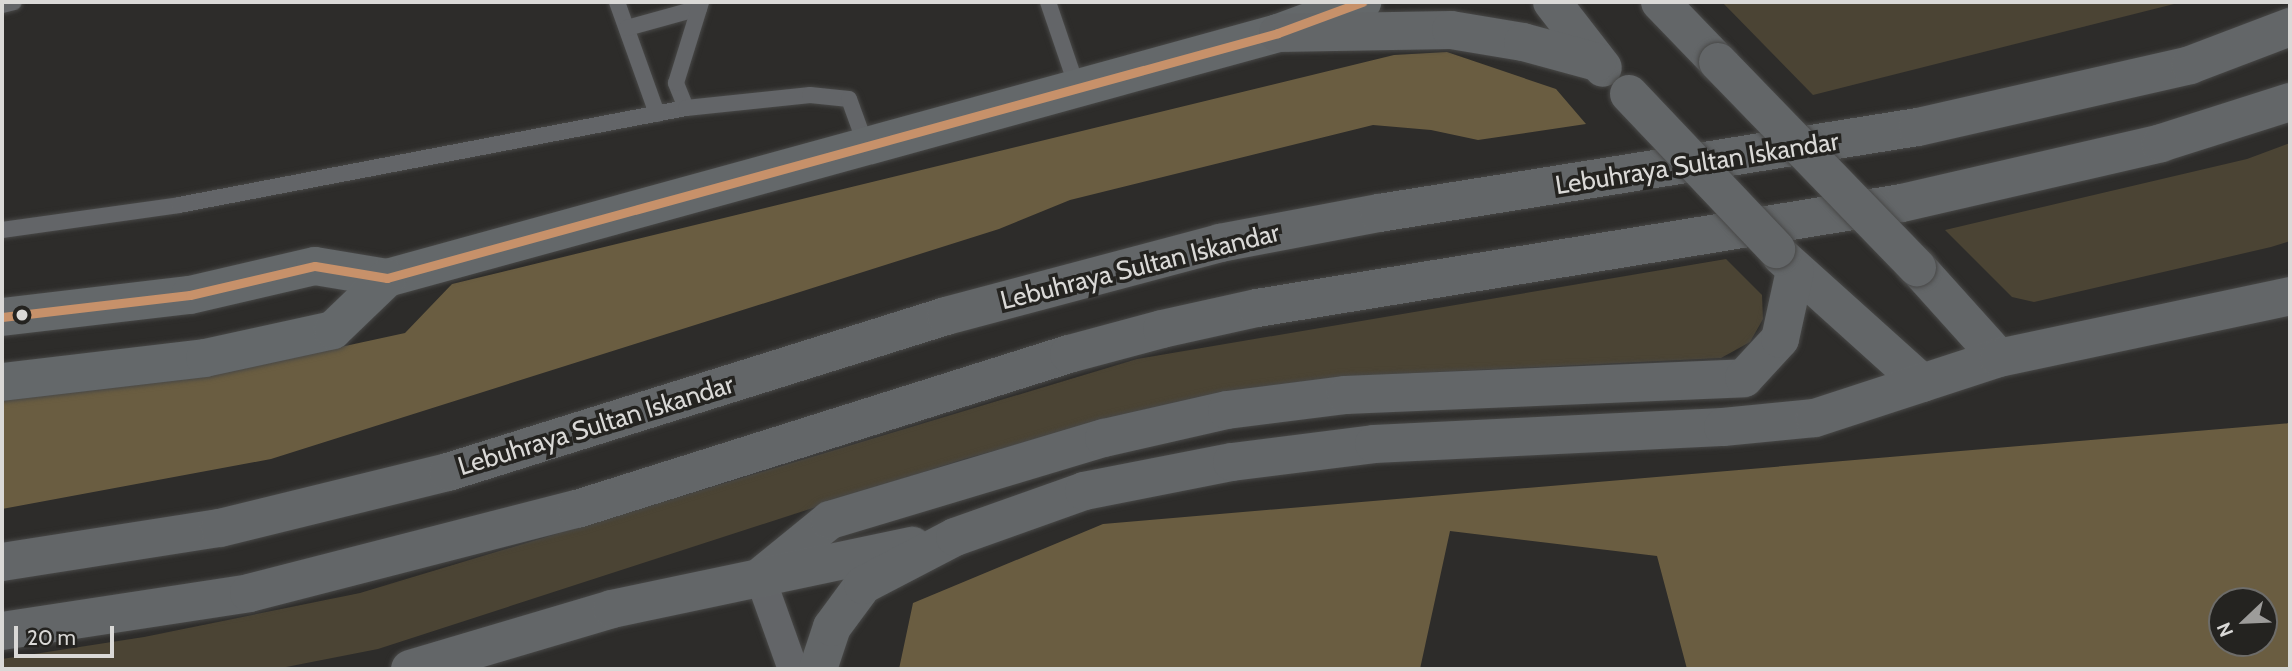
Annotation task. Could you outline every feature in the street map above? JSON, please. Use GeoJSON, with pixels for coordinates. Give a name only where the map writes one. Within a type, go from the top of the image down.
{"type":"FeatureCollection","features":[{"type":"Feature","properties":{"kind":"main road"},"geometry":{"type":"LineString","coordinates":[[1552,2],[1597,62],[1785,260],[1922,383]]}},
{"type":"Feature","properties":{"kind":"main road"},"geometry":{"type":"LineString","coordinates":[[1660,2],[1917,267],[1999,358]]}},
{"type":"Feature","properties":{"kind":"main road","name":"Lebuhraya Sultan Iskandar"},"geometry":{"type":"LineString","coordinates":[[2,562],[220,528],[448,472],[946,316],[1220,243],[1379,213],[1918,127],[2190,65],[2290,27]]}},
{"type":"Feature","properties":{"kind":"main road"},"geometry":{"type":"LineString","coordinates":[[1278,33],[1451,30],[1597,62]]}},
{"type":"Feature","properties":{"kind":"main road"},"geometry":{"type":"LineString","coordinates":[[2,631],[249,593],[564,513],[1069,354],[1162,329],[1270,306],[1902,203],[2161,143],[2290,102]]}},
{"type":"Feature","properties":{"kind":"main road"},"geometry":{"type":"LineString","coordinates":[[760,577],[830,520],[1091,442],[1227,410],[1346,395],[1744,378],[1780,340],[1785,260]]}},
{"type":"Feature","properties":{"kind":"main road"},"geometry":{"type":"LineString","coordinates":[[818,669],[832,627],[863,585],[955,537],[1084,491],[1232,462],[1374,444],[1695,429],[1815,418],[1999,358],[2290,296]]}},
{"type":"Feature","properties":{"kind":"main road"},"geometry":{"type":"LineString","coordinates":[[410,669],[611,609],[955,537]]}},
{"type":"Feature","properties":{"kind":"street"},"geometry":{"type":"LineString","coordinates":[[2,317],[190,295],[315,266],[387,278],[865,143],[1278,33],[1362,2]]}},
{"type":"Feature","properties":{"kind":"street"},"geometry":{"type":"LineString","coordinates":[[2,382],[205,358],[333,330],[387,278]]}},
{"type":"Feature","properties":{"kind":"street"},"geometry":{"type":"LineString","coordinates":[[760,577],[793,669]]}},
{"type":"Feature","properties":{"kind":"lane"},"geometry":{"type":"LineString","coordinates":[[2,5],[14,2]]}},
{"type":"Feature","properties":{"kind":"lane"},"geometry":{"type":"LineString","coordinates":[[617,2],[657,114]]}},
{"type":"Feature","properties":{"kind":"lane"},"geometry":{"type":"LineString","coordinates":[[1048,2],[1077,87]]}},
{"type":"Feature","properties":{"kind":"lane"},"geometry":{"type":"LineString","coordinates":[[627,28],[700,5]]}},
{"type":"Feature","properties":{"kind":"lane"},"geometry":{"type":"LineString","coordinates":[[687,108],[676,83],[700,5]]}},
{"type":"Feature","properties":{"kind":"lane"},"geometry":{"type":"LineString","coordinates":[[2,230],[178,205],[687,108],[810,94],[849,99],[865,143]]}},
{"type":"Feature","properties":{"kind":"shaded area"},"geometry":{"type":"Polygon","coordinates":[[[1722,2],[2182,2],[1813,95],[1722,2]]]}},
{"type":"Feature","properties":{"kind":"shaded area"},"geometry":{"type":"Polygon","coordinates":[[[1447,52],[1556,89],[1586,124],[1478,140],[1431,130],[1373,125],[1070,200],[999,229],[271,459],[2,509],[2,398],[206,376],[405,333],[452,284],[1394,55],[1447,52]]]}},
{"type":"Feature","properties":{"kind":"shaded area"},"geometry":{"type":"Polygon","coordinates":[[[2290,143],[2290,241],[2271,247],[2034,302],[2012,297],[1945,230],[2247,159],[2290,143]]]}},
{"type":"Feature","properties":{"kind":"shaded area"},"geometry":{"type":"Polygon","coordinates":[[[1726,259],[1762,295],[1763,319],[1750,342],[1721,358],[1394,374],[1147,409],[964,459],[378,649],[276,669],[2,669],[2,659],[144,637],[360,593],[1137,359],[1726,259]]]}},
{"type":"Feature","properties":{"kind":"shaded area"},"geometry":{"type":"Polygon","coordinates":[[[2290,423],[2290,669],[1687,669],[1657,556],[1450,531],[1420,669],[899,669],[913,603],[1103,524],[2290,423]]]}},
{"type":"Feature","properties":{"kind":"transit line"},"geometry":{"type":"LineString","coordinates":[[2,317],[190,295],[315,266],[387,278],[1278,33],[1362,2]]}}]}
